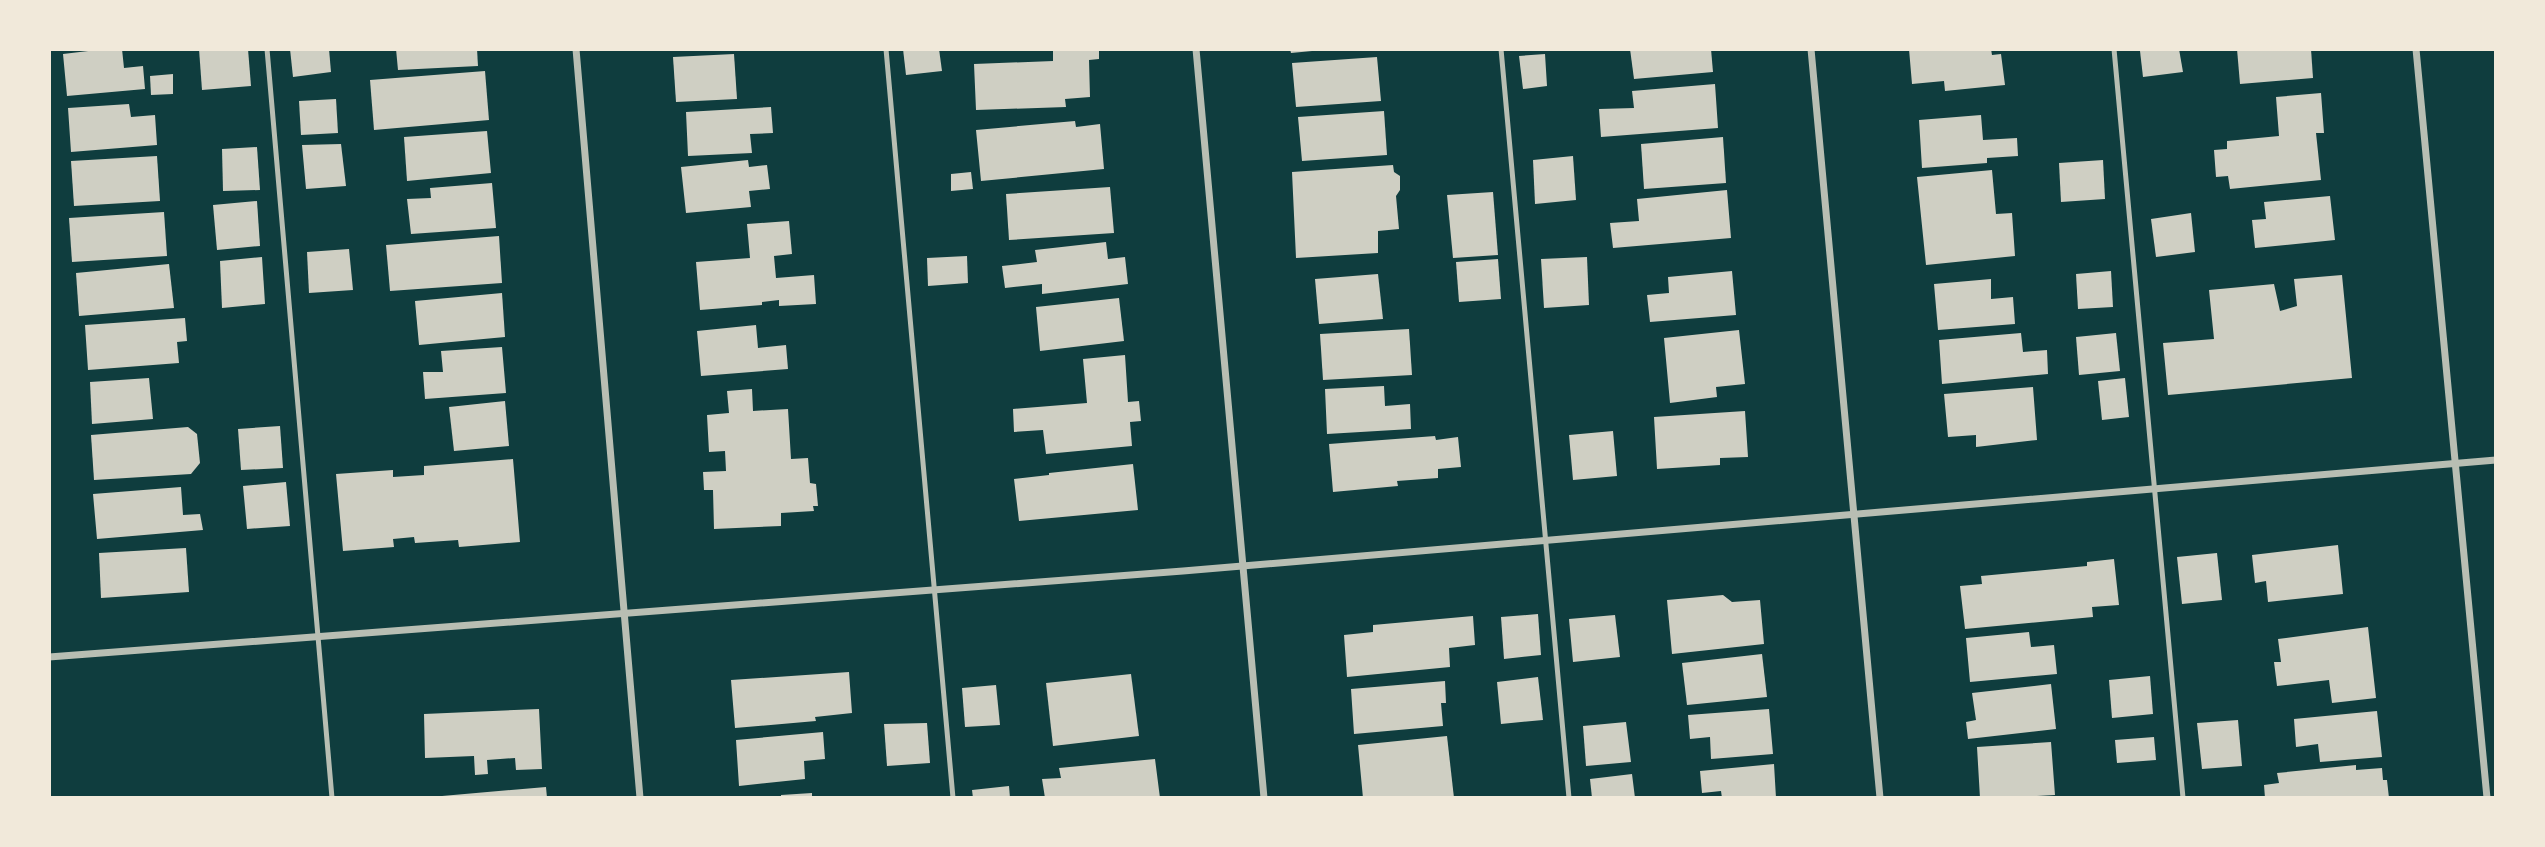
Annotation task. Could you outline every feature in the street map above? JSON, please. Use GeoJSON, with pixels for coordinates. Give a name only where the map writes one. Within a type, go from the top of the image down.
{"type":"FeatureCollection","features":[{"type":"Feature","properties":{"kind":"street"},"geometry":{"type":"LineString","coordinates":[[576,49],[640,798]]}},
{"type":"Feature","properties":{"kind":"street"},"geometry":{"type":"LineString","coordinates":[[1196,49],[1264,798]]}},
{"type":"Feature","properties":{"kind":"street"},"geometry":{"type":"LineString","coordinates":[[1811,49],[1880,798]]}},
{"type":"Feature","properties":{"kind":"street"},"geometry":{"type":"LineString","coordinates":[[2416,49],[2487,798]]}},
{"type":"Feature","properties":{"kind":"street"},"geometry":{"type":"LineString","coordinates":[[49,657],[1243,567],[2496,460]]}},
{"type":"Feature","properties":{"kind":"lane"},"geometry":{"type":"LineString","coordinates":[[267,49],[332,798]]}},
{"type":"Feature","properties":{"kind":"lane"},"geometry":{"type":"LineString","coordinates":[[886,49],[953,798]]}},
{"type":"Feature","properties":{"kind":"lane"},"geometry":{"type":"LineString","coordinates":[[1501,49],[1569,798]]}},
{"type":"Feature","properties":{"kind":"lane"},"geometry":{"type":"LineString","coordinates":[[2114,49],[2183,798]]}},
{"type":"Feature","properties":{"kind":"building"},"geometry":{"type":"Polygon","coordinates":[[[122,49],[124,68],[143,66],[145,89],[67,96],[63,54],[122,49]]]}},
{"type":"Feature","properties":{"kind":"building"},"geometry":{"type":"Polygon","coordinates":[[[199,49],[248,49],[251,86],[202,90],[199,49]]]}},
{"type":"Feature","properties":{"kind":"building"},"geometry":{"type":"Polygon","coordinates":[[[290,49],[329,49],[331,72],[293,77],[290,49]]]}},
{"type":"Feature","properties":{"kind":"building"},"geometry":{"type":"Polygon","coordinates":[[[396,49],[477,49],[478,66],[398,70],[396,49]]]}},
{"type":"Feature","properties":{"kind":"building"},"geometry":{"type":"Polygon","coordinates":[[[903,49],[939,49],[942,71],[906,75],[903,49]]]}},
{"type":"Feature","properties":{"kind":"building"},"geometry":{"type":"Polygon","coordinates":[[[1053,49],[1099,49],[1099,59],[1089,60],[1090,97],[1065,99],[1066,107],[976,110],[974,64],[1053,61],[1053,49]]]}},
{"type":"Feature","properties":{"kind":"building"},"geometry":{"type":"Polygon","coordinates":[[[1290,49],[1312,49],[1312,51],[1291,53],[1290,49]]]}},
{"type":"Feature","properties":{"kind":"building"},"geometry":{"type":"Polygon","coordinates":[[[1630,49],[1711,49],[1713,72],[1634,79],[1630,49]]]}},
{"type":"Feature","properties":{"kind":"building"},"geometry":{"type":"Polygon","coordinates":[[[1909,49],[1991,49],[1992,55],[2001,54],[2005,85],[1945,91],[1944,81],[1912,84],[1909,49]]]}},
{"type":"Feature","properties":{"kind":"building"},"geometry":{"type":"Polygon","coordinates":[[[2179,49],[2183,72],[2143,77],[2140,51],[2179,49]]]}},
{"type":"Feature","properties":{"kind":"building"},"geometry":{"type":"Polygon","coordinates":[[[2237,49],[2311,49],[2313,78],[2240,84],[2237,49]]]}},
{"type":"Feature","properties":{"kind":"building"},"geometry":{"type":"Polygon","coordinates":[[[734,54],[737,99],[676,102],[673,57],[734,54]]]}},
{"type":"Feature","properties":{"kind":"building"},"geometry":{"type":"Polygon","coordinates":[[[1545,54],[1547,86],[1523,89],[1519,56],[1545,54]]]}},
{"type":"Feature","properties":{"kind":"building"},"geometry":{"type":"Polygon","coordinates":[[[1377,57],[1381,101],[1296,107],[1292,63],[1377,57]]]}},
{"type":"Feature","properties":{"kind":"building"},"geometry":{"type":"Polygon","coordinates":[[[485,71],[489,120],[374,130],[370,80],[485,71]]]}},
{"type":"Feature","properties":{"kind":"building"},"geometry":{"type":"Polygon","coordinates":[[[173,74],[173,94],[151,95],[150,76],[173,74]]]}},
{"type":"Feature","properties":{"kind":"building"},"geometry":{"type":"Polygon","coordinates":[[[1715,84],[1718,128],[1601,137],[1599,109],[1634,108],[1632,91],[1715,84]]]}},
{"type":"Feature","properties":{"kind":"building"},"geometry":{"type":"Polygon","coordinates":[[[2321,93],[2324,133],[2316,133],[2321,180],[2230,189],[2228,176],[2216,177],[2214,150],[2227,149],[2227,141],[2279,136],[2276,97],[2321,93]]]}},
{"type":"Feature","properties":{"kind":"building"},"geometry":{"type":"Polygon","coordinates":[[[336,99],[338,133],[301,135],[299,101],[336,99]]]}},
{"type":"Feature","properties":{"kind":"building"},"geometry":{"type":"Polygon","coordinates":[[[129,104],[131,117],[155,115],[157,145],[71,152],[68,108],[129,104]]]}},
{"type":"Feature","properties":{"kind":"building"},"geometry":{"type":"Polygon","coordinates":[[[771,107],[773,133],[750,134],[752,153],[688,156],[686,112],[771,107]]]}},
{"type":"Feature","properties":{"kind":"building"},"geometry":{"type":"Polygon","coordinates":[[[1384,111],[1387,155],[1302,161],[1298,117],[1384,111]]]}},
{"type":"Feature","properties":{"kind":"building"},"geometry":{"type":"Polygon","coordinates":[[[1981,115],[1983,140],[2017,138],[2018,156],[1987,158],[1987,163],[1922,168],[1919,120],[1981,115]]]}},
{"type":"Feature","properties":{"kind":"building"},"geometry":{"type":"Polygon","coordinates":[[[1075,121],[1076,127],[1100,124],[1104,169],[981,181],[976,130],[1075,121]]]}},
{"type":"Feature","properties":{"kind":"building"},"geometry":{"type":"Polygon","coordinates":[[[487,131],[491,173],[407,181],[404,137],[487,131]]]}},
{"type":"Feature","properties":{"kind":"building"},"geometry":{"type":"Polygon","coordinates":[[[1723,137],[1726,183],[1644,189],[1641,144],[1723,137]]]}},
{"type":"Feature","properties":{"kind":"building"},"geometry":{"type":"Polygon","coordinates":[[[341,144],[346,186],[306,189],[302,145],[341,144]]]}},
{"type":"Feature","properties":{"kind":"building"},"geometry":{"type":"Polygon","coordinates":[[[257,147],[260,190],[223,191],[222,149],[257,147]]]}},
{"type":"Feature","properties":{"kind":"building"},"geometry":{"type":"Polygon","coordinates":[[[157,156],[160,201],[74,206],[71,161],[157,156]]]}},
{"type":"Feature","properties":{"kind":"building"},"geometry":{"type":"Polygon","coordinates":[[[1573,156],[1576,200],[1535,204],[1533,160],[1573,156]]]}},
{"type":"Feature","properties":{"kind":"building"},"geometry":{"type":"Polygon","coordinates":[[[748,160],[749,167],[767,165],[770,189],[749,191],[751,207],[686,213],[681,167],[748,160]]]}},
{"type":"Feature","properties":{"kind":"building"},"geometry":{"type":"Polygon","coordinates":[[[2103,160],[2105,199],[2061,202],[2059,163],[2103,160]]]}},
{"type":"Feature","properties":{"kind":"building"},"geometry":{"type":"Polygon","coordinates":[[[1393,165],[1394,172],[1400,176],[1400,190],[1396,196],[1399,229],[1378,231],[1378,253],[1296,258],[1292,172],[1393,165]]]}},
{"type":"Feature","properties":{"kind":"building"},"geometry":{"type":"Polygon","coordinates":[[[1992,170],[1996,214],[2012,213],[2015,256],[1926,265],[1917,177],[1992,170]]]}},
{"type":"Feature","properties":{"kind":"building"},"geometry":{"type":"Polygon","coordinates":[[[971,172],[973,189],[951,191],[951,174],[971,172]]]}},
{"type":"Feature","properties":{"kind":"building"},"geometry":{"type":"Polygon","coordinates":[[[492,183],[496,228],[411,234],[407,199],[431,198],[430,188],[492,183]]]}},
{"type":"Feature","properties":{"kind":"building"},"geometry":{"type":"Polygon","coordinates":[[[1110,187],[1114,233],[1009,240],[1006,194],[1110,187]]]}},
{"type":"Feature","properties":{"kind":"building"},"geometry":{"type":"Polygon","coordinates":[[[1727,190],[1731,238],[1613,248],[1610,223],[1639,221],[1637,199],[1727,190]]]}},
{"type":"Feature","properties":{"kind":"building"},"geometry":{"type":"Polygon","coordinates":[[[1493,192],[1498,255],[1453,258],[1447,195],[1493,192]]]}},
{"type":"Feature","properties":{"kind":"building"},"geometry":{"type":"Polygon","coordinates":[[[2330,196],[2335,240],[2255,248],[2252,220],[2266,219],[2264,202],[2330,196]]]}},
{"type":"Feature","properties":{"kind":"building"},"geometry":{"type":"Polygon","coordinates":[[[257,201],[260,246],[217,250],[213,205],[257,201]]]}},
{"type":"Feature","properties":{"kind":"building"},"geometry":{"type":"Polygon","coordinates":[[[164,212],[167,256],[72,262],[69,218],[164,212]]]}},
{"type":"Feature","properties":{"kind":"building"},"geometry":{"type":"Polygon","coordinates":[[[2191,213],[2195,252],[2156,257],[2151,219],[2191,213]]]}},
{"type":"Feature","properties":{"kind":"building"},"geometry":{"type":"Polygon","coordinates":[[[789,221],[792,254],[774,256],[776,278],[814,275],[816,304],[779,306],[779,300],[762,302],[762,305],[700,310],[696,262],[750,258],[747,224],[789,221]]]}},
{"type":"Feature","properties":{"kind":"building"},"geometry":{"type":"Polygon","coordinates":[[[499,236],[502,283],[390,291],[386,245],[499,236]]]}},
{"type":"Feature","properties":{"kind":"building"},"geometry":{"type":"Polygon","coordinates":[[[1106,242],[1108,259],[1125,257],[1128,284],[1042,294],[1042,284],[1005,288],[1002,266],[1037,262],[1035,250],[1106,242]]]}},
{"type":"Feature","properties":{"kind":"building"},"geometry":{"type":"Polygon","coordinates":[[[349,249],[353,290],[309,293],[307,252],[349,249]]]}},
{"type":"Feature","properties":{"kind":"building"},"geometry":{"type":"Polygon","coordinates":[[[967,256],[968,283],[928,286],[927,258],[967,256]]]}},
{"type":"Feature","properties":{"kind":"building"},"geometry":{"type":"Polygon","coordinates":[[[262,257],[265,304],[222,308],[220,261],[262,257]]]}},
{"type":"Feature","properties":{"kind":"building"},"geometry":{"type":"Polygon","coordinates":[[[1587,257],[1589,305],[1544,308],[1541,259],[1587,257]]]}},
{"type":"Feature","properties":{"kind":"building"},"geometry":{"type":"Polygon","coordinates":[[[1498,259],[1501,299],[1459,302],[1456,262],[1498,259]]]}},
{"type":"Feature","properties":{"kind":"building"},"geometry":{"type":"Polygon","coordinates":[[[169,264],[174,308],[79,316],[76,273],[169,264]]]}},
{"type":"Feature","properties":{"kind":"building"},"geometry":{"type":"Polygon","coordinates":[[[1732,271],[1736,315],[1650,322],[1647,295],[1669,293],[1668,277],[1732,271]]]}},
{"type":"Feature","properties":{"kind":"building"},"geometry":{"type":"Polygon","coordinates":[[[2111,271],[2113,307],[2078,309],[2076,274],[2111,271]]]}},
{"type":"Feature","properties":{"kind":"building"},"geometry":{"type":"Polygon","coordinates":[[[1378,274],[1383,319],[1319,324],[1315,279],[1378,274]]]}},
{"type":"Feature","properties":{"kind":"building"},"geometry":{"type":"Polygon","coordinates":[[[2342,275],[2352,378],[2168,395],[2163,343],[2214,339],[2209,290],[2274,284],[2280,311],[2297,306],[2294,279],[2342,275]]]}},
{"type":"Feature","properties":{"kind":"building"},"geometry":{"type":"Polygon","coordinates":[[[1991,279],[1991,299],[2013,297],[2015,324],[1938,330],[1934,284],[1991,279]]]}},
{"type":"Feature","properties":{"kind":"building"},"geometry":{"type":"Polygon","coordinates":[[[502,293],[505,337],[419,345],[415,301],[502,293]]]}},
{"type":"Feature","properties":{"kind":"building"},"geometry":{"type":"Polygon","coordinates":[[[1119,298],[1124,341],[1040,351],[1036,307],[1119,298]]]}},
{"type":"Feature","properties":{"kind":"building"},"geometry":{"type":"Polygon","coordinates":[[[185,318],[187,341],[177,342],[179,363],[88,370],[85,325],[185,318]]]}},
{"type":"Feature","properties":{"kind":"building"},"geometry":{"type":"Polygon","coordinates":[[[756,325],[758,348],[786,345],[788,369],[701,376],[697,331],[756,325]]]}},
{"type":"Feature","properties":{"kind":"building"},"geometry":{"type":"Polygon","coordinates":[[[1409,329],[1412,375],[1323,380],[1320,334],[1409,329]]]}},
{"type":"Feature","properties":{"kind":"building"},"geometry":{"type":"Polygon","coordinates":[[[1739,330],[1745,384],[1716,387],[1717,397],[1670,403],[1664,338],[1739,330]]]}},
{"type":"Feature","properties":{"kind":"building"},"geometry":{"type":"Polygon","coordinates":[[[2021,333],[2023,352],[2047,350],[2048,374],[1942,384],[1939,340],[2021,333]]]}},
{"type":"Feature","properties":{"kind":"building"},"geometry":{"type":"Polygon","coordinates":[[[2116,333],[2120,371],[2079,375],[2076,337],[2116,333]]]}},
{"type":"Feature","properties":{"kind":"building"},"geometry":{"type":"Polygon","coordinates":[[[502,347],[506,393],[425,399],[423,372],[443,372],[441,351],[502,347]]]}},
{"type":"Feature","properties":{"kind":"building"},"geometry":{"type":"Polygon","coordinates":[[[1125,355],[1128,402],[1139,401],[1141,421],[1130,422],[1132,446],[1046,454],[1043,430],[1014,432],[1013,409],[1087,403],[1083,359],[1125,355]]]}},
{"type":"Feature","properties":{"kind":"building"},"geometry":{"type":"Polygon","coordinates":[[[149,378],[153,419],[92,424],[90,382],[149,378]]]}},
{"type":"Feature","properties":{"kind":"building"},"geometry":{"type":"Polygon","coordinates":[[[2125,378],[2129,417],[2102,420],[2098,381],[2125,378]]]}},
{"type":"Feature","properties":{"kind":"building"},"geometry":{"type":"Polygon","coordinates":[[[1384,386],[1385,406],[1410,404],[1411,429],[1327,434],[1325,389],[1384,386]]]}},
{"type":"Feature","properties":{"kind":"building"},"geometry":{"type":"Polygon","coordinates":[[[2033,387],[2037,440],[1976,447],[1976,435],[1948,437],[1944,394],[2033,387]]]}},
{"type":"Feature","properties":{"kind":"building"},"geometry":{"type":"Polygon","coordinates":[[[752,389],[753,411],[788,409],[791,459],[808,458],[810,483],[816,484],[818,506],[813,506],[814,511],[781,513],[781,526],[714,529],[713,490],[704,490],[703,472],[726,471],[725,451],[709,452],[707,415],[729,413],[727,391],[752,389]]]}},
{"type":"Feature","properties":{"kind":"building"},"geometry":{"type":"Polygon","coordinates":[[[505,401],[509,446],[454,451],[449,407],[505,401]]]}},
{"type":"Feature","properties":{"kind":"building"},"geometry":{"type":"Polygon","coordinates":[[[1745,411],[1748,457],[1720,458],[1720,465],[1657,469],[1654,417],[1745,411]]]}},
{"type":"Feature","properties":{"kind":"building"},"geometry":{"type":"Polygon","coordinates":[[[280,426],[283,468],[241,470],[238,429],[280,426]]]}},
{"type":"Feature","properties":{"kind":"building"},"geometry":{"type":"Polygon","coordinates":[[[188,427],[197,434],[200,463],[191,474],[94,480],[91,435],[188,427]]]}},
{"type":"Feature","properties":{"kind":"building"},"geometry":{"type":"Polygon","coordinates":[[[1613,431],[1617,476],[1573,480],[1569,435],[1613,431]]]}},
{"type":"Feature","properties":{"kind":"building"},"geometry":{"type":"Polygon","coordinates":[[[1435,436],[1436,440],[1458,437],[1461,467],[1438,469],[1438,478],[1397,481],[1398,486],[1333,492],[1329,444],[1435,436]]]}},
{"type":"Feature","properties":{"kind":"building"},"geometry":{"type":"Polygon","coordinates":[[[513,459],[520,542],[459,547],[458,540],[415,543],[414,537],[393,539],[394,547],[343,551],[336,474],[393,470],[393,477],[424,475],[424,466],[513,459]]]}},
{"type":"Feature","properties":{"kind":"building"},"geometry":{"type":"Polygon","coordinates":[[[1133,464],[1138,510],[1019,521],[1014,479],[1133,464]]]}},
{"type":"Feature","properties":{"kind":"building"},"geometry":{"type":"Polygon","coordinates":[[[286,482],[290,526],[247,529],[243,486],[286,482]]]}},
{"type":"Feature","properties":{"kind":"building"},"geometry":{"type":"Polygon","coordinates":[[[181,487],[183,515],[200,514],[203,530],[97,539],[93,494],[181,487]]]}},
{"type":"Feature","properties":{"kind":"building"},"geometry":{"type":"Polygon","coordinates":[[[2338,545],[2343,594],[2268,602],[2266,581],[2255,583],[2252,555],[2338,545]]]}},
{"type":"Feature","properties":{"kind":"building"},"geometry":{"type":"Polygon","coordinates":[[[186,548],[189,592],[101,598],[99,553],[186,548]]]}},
{"type":"Feature","properties":{"kind":"building"},"geometry":{"type":"Polygon","coordinates":[[[2217,553],[2222,600],[2182,604],[2177,557],[2217,553]]]}},
{"type":"Feature","properties":{"kind":"building"},"geometry":{"type":"Polygon","coordinates":[[[2114,559],[2119,605],[2092,607],[2093,617],[1965,629],[1960,586],[1982,584],[1981,576],[2087,566],[2087,562],[2114,559]]]}},
{"type":"Feature","properties":{"kind":"building"},"geometry":{"type":"Polygon","coordinates":[[[1723,595],[1732,602],[1760,600],[1764,644],[1672,654],[1667,600],[1723,595]]]}},
{"type":"Feature","properties":{"kind":"building"},"geometry":{"type":"Polygon","coordinates":[[[1538,614],[1541,655],[1504,659],[1501,617],[1538,614]]]}},
{"type":"Feature","properties":{"kind":"building"},"geometry":{"type":"Polygon","coordinates":[[[1615,615],[1620,657],[1573,662],[1569,619],[1615,615]]]}},
{"type":"Feature","properties":{"kind":"building"},"geometry":{"type":"Polygon","coordinates":[[[1473,616],[1475,645],[1449,648],[1450,667],[1347,677],[1344,635],[1373,632],[1373,625],[1473,616]]]}},
{"type":"Feature","properties":{"kind":"building"},"geometry":{"type":"Polygon","coordinates":[[[2368,627],[2376,698],[2332,703],[2329,680],[2277,686],[2274,662],[2281,662],[2278,639],[2368,627]]]}},
{"type":"Feature","properties":{"kind":"building"},"geometry":{"type":"Polygon","coordinates":[[[2029,632],[2031,647],[2054,645],[2057,674],[1970,682],[1966,638],[2029,632]]]}},
{"type":"Feature","properties":{"kind":"building"},"geometry":{"type":"Polygon","coordinates":[[[1762,654],[1767,697],[1687,705],[1682,663],[1762,654]]]}},
{"type":"Feature","properties":{"kind":"building"},"geometry":{"type":"Polygon","coordinates":[[[849,672],[852,713],[815,717],[816,721],[735,728],[731,680],[849,672]]]}},
{"type":"Feature","properties":{"kind":"building"},"geometry":{"type":"Polygon","coordinates":[[[1131,674],[1139,736],[1053,746],[1046,683],[1131,674]]]}},
{"type":"Feature","properties":{"kind":"building"},"geometry":{"type":"Polygon","coordinates":[[[2150,676],[2153,714],[2112,718],[2109,680],[2150,676]]]}},
{"type":"Feature","properties":{"kind":"building"},"geometry":{"type":"Polygon","coordinates":[[[1538,677],[1543,720],[1501,724],[1497,682],[1538,677]]]}},
{"type":"Feature","properties":{"kind":"building"},"geometry":{"type":"Polygon","coordinates":[[[1445,681],[1446,703],[1441,703],[1443,726],[1354,734],[1351,689],[1445,681]]]}},
{"type":"Feature","properties":{"kind":"building"},"geometry":{"type":"Polygon","coordinates":[[[2051,684],[2056,729],[1968,739],[1966,722],[1976,720],[1972,693],[2051,684]]]}},
{"type":"Feature","properties":{"kind":"building"},"geometry":{"type":"Polygon","coordinates":[[[996,685],[1000,725],[965,727],[962,688],[996,685]]]}},
{"type":"Feature","properties":{"kind":"building"},"geometry":{"type":"Polygon","coordinates":[[[539,709],[542,769],[516,770],[515,758],[487,760],[488,774],[475,775],[474,756],[425,758],[424,714],[539,709]]]}},
{"type":"Feature","properties":{"kind":"building"},"geometry":{"type":"Polygon","coordinates":[[[1769,709],[1773,754],[1711,759],[1710,737],[1690,739],[1688,715],[1769,709]]]}},
{"type":"Feature","properties":{"kind":"building"},"geometry":{"type":"Polygon","coordinates":[[[2377,711],[2382,757],[2320,762],[2318,744],[2296,747],[2294,719],[2377,711]]]}},
{"type":"Feature","properties":{"kind":"building"},"geometry":{"type":"Polygon","coordinates":[[[2238,720],[2242,766],[2202,769],[2197,723],[2238,720]]]}},
{"type":"Feature","properties":{"kind":"building"},"geometry":{"type":"Polygon","coordinates":[[[1626,722],[1631,762],[1586,766],[1583,726],[1626,722]]]}},
{"type":"Feature","properties":{"kind":"building"},"geometry":{"type":"Polygon","coordinates":[[[927,723],[930,763],[887,766],[884,724],[927,723]]]}},
{"type":"Feature","properties":{"kind":"building"},"geometry":{"type":"Polygon","coordinates":[[[823,732],[825,759],[804,761],[805,779],[739,786],[736,740],[823,732]]]}},
{"type":"Feature","properties":{"kind":"building"},"geometry":{"type":"Polygon","coordinates":[[[1447,736],[1454,798],[1363,798],[1358,745],[1447,736]]]}},
{"type":"Feature","properties":{"kind":"building"},"geometry":{"type":"Polygon","coordinates":[[[2154,737],[2156,760],[2117,763],[2115,740],[2154,737]]]}},
{"type":"Feature","properties":{"kind":"building"},"geometry":{"type":"Polygon","coordinates":[[[2051,742],[2055,795],[2037,798],[1980,798],[1977,747],[2051,742]]]}},
{"type":"Feature","properties":{"kind":"building"},"geometry":{"type":"Polygon","coordinates":[[[1155,759],[1160,798],[1045,798],[1042,779],[1061,778],[1059,768],[1155,759]]]}},
{"type":"Feature","properties":{"kind":"building"},"geometry":{"type":"Polygon","coordinates":[[[1774,764],[1776,798],[1722,798],[1721,791],[1702,793],[1700,771],[1774,764]]]}},
{"type":"Feature","properties":{"kind":"building"},"geometry":{"type":"Polygon","coordinates":[[[2356,765],[2356,770],[2382,768],[2383,780],[2387,780],[2389,798],[2265,798],[2264,785],[2279,783],[2277,773],[2356,765]]]}},
{"type":"Feature","properties":{"kind":"building"},"geometry":{"type":"Polygon","coordinates":[[[1632,774],[1635,798],[1592,798],[1590,779],[1632,774]]]}},
{"type":"Feature","properties":{"kind":"building"},"geometry":{"type":"Polygon","coordinates":[[[1009,786],[1010,798],[973,798],[972,790],[1009,786]]]}},
{"type":"Feature","properties":{"kind":"building"},"geometry":{"type":"Polygon","coordinates":[[[546,787],[547,798],[442,798],[442,796],[546,787]]]}},
{"type":"Feature","properties":{"kind":"building"},"geometry":{"type":"Polygon","coordinates":[[[812,793],[812,798],[781,798],[781,795],[812,793]]]}}]}
